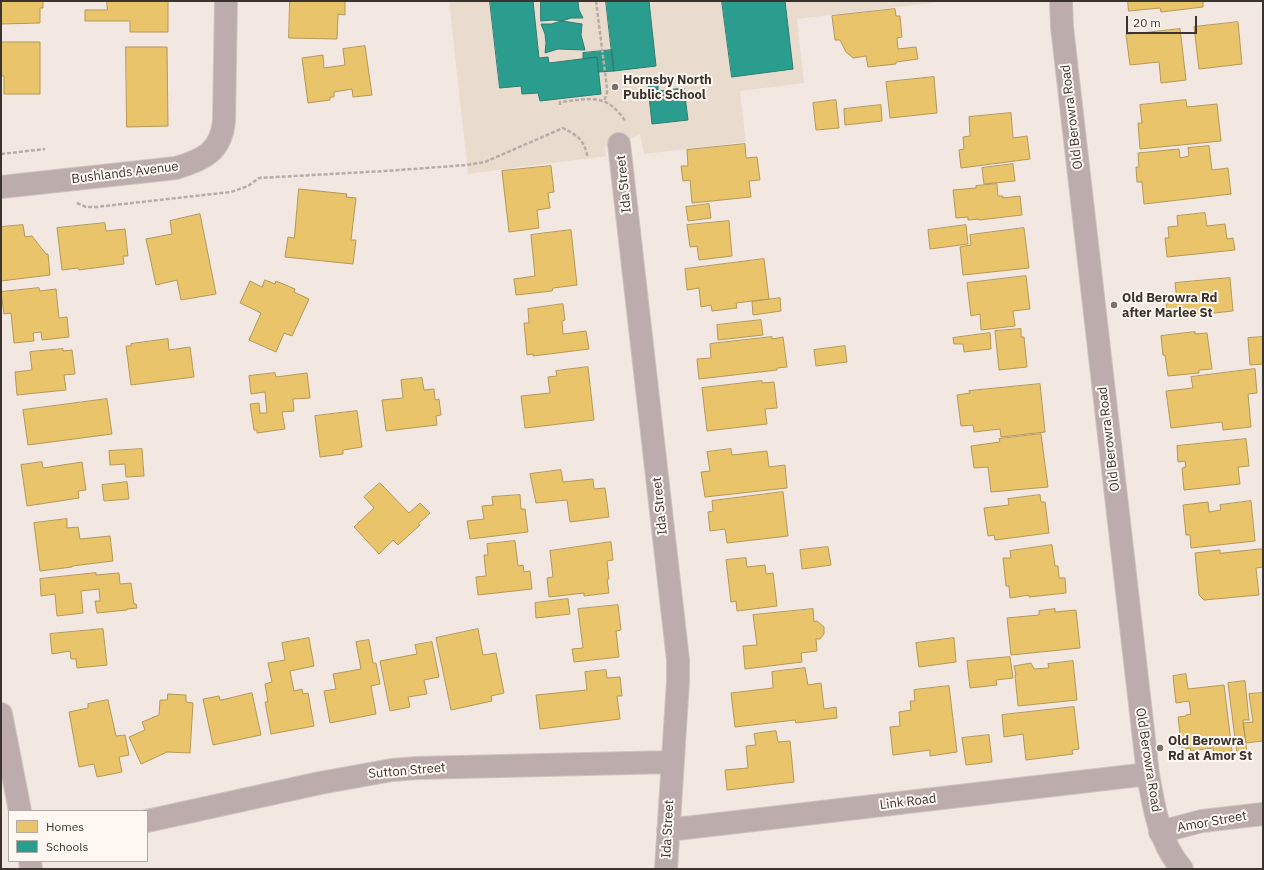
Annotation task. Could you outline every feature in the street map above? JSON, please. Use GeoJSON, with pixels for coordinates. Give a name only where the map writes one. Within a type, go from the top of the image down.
{"type":"FeatureCollection","features":[{"type":"Feature","properties":{"kind":"main road"},"geometry":{"type":"LineString","coordinates":[[1,714],[20,810]]}},
{"type":"Feature","properties":{"kind":"street","name":"Bushlands Avenue"},"geometry":{"type":"LineString","coordinates":[[1,187],[176,168],[202,159],[211,152],[219,142],[223,132],[226,1]]}},
{"type":"Feature","properties":{"kind":"street","name":"Old Berowra Road"},"geometry":{"type":"LineString","coordinates":[[1061,1],[1062,27],[1148,774],[1160,832],[1170,852],[1182,869]]}},
{"type":"Feature","properties":{"kind":"street","name":"Ida Street"},"geometry":{"type":"LineString","coordinates":[[624,135],[678,660],[678,681],[666,869]]}},
{"type":"Feature","properties":{"kind":"street","name":"Sutton Street"},"geometry":{"type":"LineString","coordinates":[[148,821],[320,783],[392,770],[417,768],[672,762]]}},
{"type":"Feature","properties":{"kind":"street","name":"Link Road"},"geometry":{"type":"LineString","coordinates":[[668,830],[1148,774]]}},
{"type":"Feature","properties":{"kind":"street","name":"Amor Street"},"geometry":{"type":"LineString","coordinates":[[1160,832],[1202,821],[1263,814]]}},
{"type":"Feature","properties":{"kind":"path"},"geometry":{"type":"LineString","coordinates":[[596,1],[607,88],[604,101]]}},
{"type":"Feature","properties":{"kind":"path"},"geometry":{"type":"LineString","coordinates":[[560,105],[560,102],[594,99],[604,101],[620,112],[624,135]]}},
{"type":"Feature","properties":{"kind":"path"},"geometry":{"type":"LineString","coordinates":[[74,202],[86,207],[96,207],[231,192],[248,186],[258,178],[392,171],[467,165],[484,162],[562,126],[579,137],[583,142],[588,158]]}},
{"type":"Feature","properties":{"kind":"path"},"geometry":{"type":"LineString","coordinates":[[1,154],[45,149]]}},
{"type":"Feature","properties":{"kind":"shaded area","name":"Hornsby North Public School"},"geometry":{"type":"Polygon","coordinates":[[[449,1],[949,1],[797,19],[804,83],[740,91],[746,142],[644,154],[640,134],[619,144],[605,147],[606,156],[468,174],[449,1]]]}},
{"type":"Feature","properties":{"kind":"building: Homes"},"geometry":{"type":"Polygon","coordinates":[[[1,1],[43,1],[43,8],[40,8],[40,23],[1,24],[1,1]]]}},
{"type":"Feature","properties":{"kind":"building: Homes"},"geometry":{"type":"Polygon","coordinates":[[[107,1],[168,1],[168,32],[130,32],[130,21],[85,21],[85,10],[107,10],[107,1]]]}},
{"type":"Feature","properties":{"kind":"building: Homes"},"geometry":{"type":"Polygon","coordinates":[[[290,1],[345,1],[345,15],[338,14],[337,39],[289,38],[290,1]]]}},
{"type":"Feature","properties":{"kind":"building: Homes"},"geometry":{"type":"Polygon","coordinates":[[[1128,1],[1203,1],[1203,7],[1161,12],[1160,8],[1129,11],[1128,1]]]}},
{"type":"Feature","properties":{"kind":"building: Homes"},"geometry":{"type":"Polygon","coordinates":[[[895,9],[896,16],[900,16],[902,37],[897,38],[898,49],[916,47],[918,59],[896,62],[896,64],[868,67],[866,56],[853,58],[846,52],[840,40],[835,40],[832,16],[895,9]]]}},
{"type":"Feature","properties":{"kind":"building: Homes"},"geometry":{"type":"Polygon","coordinates":[[[1238,22],[1242,64],[1199,69],[1194,27],[1238,22]]]}},
{"type":"Feature","properties":{"kind":"building: Homes"},"geometry":{"type":"Polygon","coordinates":[[[1180,29],[1186,80],[1161,83],[1159,62],[1130,65],[1126,35],[1180,29]]]}},
{"type":"Feature","properties":{"kind":"building: Homes"},"geometry":{"type":"Polygon","coordinates":[[[1,42],[40,42],[40,94],[4,94],[4,76],[1,76],[1,42]]]}},
{"type":"Feature","properties":{"kind":"building: Homes"},"geometry":{"type":"Polygon","coordinates":[[[365,46],[372,95],[353,97],[352,89],[334,92],[334,97],[330,97],[330,100],[308,103],[302,58],[323,55],[324,68],[345,65],[343,49],[365,46]]]}},
{"type":"Feature","properties":{"kind":"building: Homes"},"geometry":{"type":"Polygon","coordinates":[[[126,47],[167,47],[168,126],[127,127],[126,47]]]}},
{"type":"Feature","properties":{"kind":"building: Homes"},"geometry":{"type":"Polygon","coordinates":[[[934,77],[937,113],[890,118],[886,82],[934,77]]]}},
{"type":"Feature","properties":{"kind":"building: Homes"},"geometry":{"type":"Polygon","coordinates":[[[836,100],[839,128],[816,130],[813,103],[836,100]]]}},
{"type":"Feature","properties":{"kind":"building: Homes"},"geometry":{"type":"Polygon","coordinates":[[[1186,100],[1187,107],[1217,104],[1221,141],[1140,149],[1138,123],[1142,123],[1140,105],[1186,100]]]}},
{"type":"Feature","properties":{"kind":"building: Homes"},"geometry":{"type":"Polygon","coordinates":[[[881,105],[882,121],[845,125],[844,109],[881,105]]]}},
{"type":"Feature","properties":{"kind":"building: Homes"},"geometry":{"type":"Polygon","coordinates":[[[1011,113],[1013,138],[1027,136],[1030,159],[961,168],[959,150],[964,149],[963,137],[970,136],[969,117],[1011,113]]]}},
{"type":"Feature","properties":{"kind":"building: Homes"},"geometry":{"type":"Polygon","coordinates":[[[745,144],[746,158],[757,157],[760,180],[749,181],[751,197],[692,203],[690,180],[683,181],[681,166],[688,166],[687,150],[745,144]]]}},
{"type":"Feature","properties":{"kind":"building: Homes"},"geometry":{"type":"Polygon","coordinates":[[[1209,146],[1212,170],[1228,168],[1231,194],[1144,204],[1142,182],[1137,182],[1136,167],[1139,167],[1138,153],[1179,149],[1180,158],[1189,156],[1188,148],[1209,146]]]}},
{"type":"Feature","properties":{"kind":"building: Homes"},"geometry":{"type":"Polygon","coordinates":[[[1013,164],[1015,181],[984,184],[982,168],[1013,164]]]}},
{"type":"Feature","properties":{"kind":"building: Homes"},"geometry":{"type":"Polygon","coordinates":[[[551,166],[554,192],[548,193],[550,208],[537,210],[539,228],[509,232],[502,171],[551,166]]]}},
{"type":"Feature","properties":{"kind":"building: Homes"},"geometry":{"type":"Polygon","coordinates":[[[997,184],[998,196],[1003,196],[1003,198],[1020,196],[1022,215],[979,220],[968,220],[968,217],[956,218],[953,190],[997,184]]]}},
{"type":"Feature","properties":{"kind":"building: Homes"},"geometry":{"type":"Polygon","coordinates":[[[299,189],[347,194],[346,197],[356,198],[351,240],[356,240],[353,264],[285,257],[288,237],[294,238],[299,189]]]}},
{"type":"Feature","properties":{"kind":"building: Homes"},"geometry":{"type":"Polygon","coordinates":[[[709,204],[711,218],[688,221],[686,207],[709,204]]]}},
{"type":"Feature","properties":{"kind":"building: Homes"},"geometry":{"type":"Polygon","coordinates":[[[1205,213],[1207,226],[1225,224],[1227,239],[1233,238],[1235,250],[1167,257],[1165,238],[1169,238],[1168,227],[1178,226],[1177,216],[1205,213]]]}},
{"type":"Feature","properties":{"kind":"building: Homes"},"geometry":{"type":"Polygon","coordinates":[[[200,214],[216,294],[181,300],[177,280],[156,285],[146,239],[172,234],[170,221],[200,214]]]}},
{"type":"Feature","properties":{"kind":"building: Homes"},"geometry":{"type":"Polygon","coordinates":[[[729,221],[732,256],[699,260],[697,246],[690,247],[687,225],[729,221]]]}},
{"type":"Feature","properties":{"kind":"building: Homes"},"geometry":{"type":"Polygon","coordinates":[[[105,223],[106,231],[125,229],[128,256],[123,256],[124,264],[79,270],[78,268],[62,270],[57,228],[105,223]]]}},
{"type":"Feature","properties":{"kind":"building: Homes"},"geometry":{"type":"Polygon","coordinates":[[[23,225],[25,237],[32,236],[46,254],[48,254],[50,275],[1,281],[1,227],[23,225]]]}},
{"type":"Feature","properties":{"kind":"building: Homes"},"geometry":{"type":"Polygon","coordinates":[[[966,225],[968,244],[930,249],[928,230],[966,225]]]}},
{"type":"Feature","properties":{"kind":"building: Homes"},"geometry":{"type":"Polygon","coordinates":[[[1024,228],[1029,268],[963,275],[960,247],[971,245],[970,235],[1024,228]]]}},
{"type":"Feature","properties":{"kind":"building: Homes"},"geometry":{"type":"Polygon","coordinates":[[[571,230],[577,285],[553,288],[552,291],[516,295],[514,279],[535,276],[531,235],[571,230]]]}},
{"type":"Feature","properties":{"kind":"building: Homes"},"geometry":{"type":"Polygon","coordinates":[[[764,259],[769,299],[736,303],[737,308],[712,311],[711,305],[701,307],[699,288],[687,290],[685,269],[764,259]]]}},
{"type":"Feature","properties":{"kind":"building: Homes"},"geometry":{"type":"Polygon","coordinates":[[[1026,276],[1030,309],[1013,311],[1015,326],[981,330],[980,314],[971,316],[967,283],[1026,276]]]}},
{"type":"Feature","properties":{"kind":"building: Homes"},"geometry":{"type":"Polygon","coordinates":[[[1230,278],[1233,311],[1167,318],[1166,301],[1177,300],[1175,283],[1230,278]]]}},
{"type":"Feature","properties":{"kind":"building: Homes"},"geometry":{"type":"Polygon","coordinates":[[[265,280],[275,284],[276,281],[295,289],[294,292],[309,299],[292,336],[284,333],[276,352],[249,340],[261,313],[240,303],[250,281],[262,287],[265,280]]]}},
{"type":"Feature","properties":{"kind":"building: Homes"},"geometry":{"type":"Polygon","coordinates":[[[39,288],[40,291],[56,289],[59,318],[67,317],[69,337],[42,340],[41,332],[33,333],[34,341],[14,343],[11,313],[4,314],[1,292],[39,288]]]}},
{"type":"Feature","properties":{"kind":"building: Homes"},"geometry":{"type":"Polygon","coordinates":[[[780,298],[781,311],[753,315],[752,302],[780,298]]]}},
{"type":"Feature","properties":{"kind":"building: Homes"},"geometry":{"type":"Polygon","coordinates":[[[563,304],[565,320],[562,321],[563,334],[586,331],[589,349],[533,356],[533,354],[527,355],[524,323],[529,323],[528,309],[563,304]]]}},
{"type":"Feature","properties":{"kind":"building: Homes"},"geometry":{"type":"Polygon","coordinates":[[[761,320],[763,335],[718,340],[717,325],[761,320]]]}},
{"type":"Feature","properties":{"kind":"building: Homes"},"geometry":{"type":"Polygon","coordinates":[[[1021,329],[1021,337],[1024,337],[1027,367],[999,370],[995,331],[1021,329]]]}},
{"type":"Feature","properties":{"kind":"building: Homes"},"geometry":{"type":"Polygon","coordinates":[[[1195,332],[1195,334],[1207,333],[1212,369],[1199,370],[1199,373],[1168,376],[1165,355],[1163,355],[1161,336],[1195,332]]]}},
{"type":"Feature","properties":{"kind":"building: Homes"},"geometry":{"type":"Polygon","coordinates":[[[990,333],[991,349],[964,352],[963,344],[954,344],[953,338],[990,333]]]}},
{"type":"Feature","properties":{"kind":"building: Homes"},"geometry":{"type":"Polygon","coordinates":[[[772,337],[772,339],[783,337],[787,367],[777,368],[777,370],[699,379],[697,359],[711,358],[710,344],[772,337]]]}},
{"type":"Feature","properties":{"kind":"building: Homes"},"geometry":{"type":"Polygon","coordinates":[[[1263,337],[1263,364],[1250,365],[1248,338],[1263,337]]]}},
{"type":"Feature","properties":{"kind":"building: Homes"},"geometry":{"type":"Polygon","coordinates":[[[168,339],[169,350],[190,347],[194,377],[131,385],[126,346],[168,339]]]}},
{"type":"Feature","properties":{"kind":"building: Homes"},"geometry":{"type":"Polygon","coordinates":[[[845,346],[847,362],[816,366],[814,350],[845,346]]]}},
{"type":"Feature","properties":{"kind":"building: Homes"},"geometry":{"type":"Polygon","coordinates":[[[63,349],[63,351],[72,350],[75,374],[64,375],[66,390],[17,395],[15,372],[32,370],[30,352],[63,349]]]}},
{"type":"Feature","properties":{"kind":"building: Homes"},"geometry":{"type":"Polygon","coordinates":[[[588,367],[594,420],[525,428],[521,396],[550,393],[548,377],[557,376],[556,371],[588,367]]]}},
{"type":"Feature","properties":{"kind":"building: Homes"},"geometry":{"type":"Polygon","coordinates":[[[1255,369],[1257,393],[1248,394],[1251,427],[1223,430],[1222,422],[1171,428],[1166,391],[1193,388],[1191,377],[1255,369]]]}},
{"type":"Feature","properties":{"kind":"building: Homes"},"geometry":{"type":"Polygon","coordinates":[[[275,373],[276,377],[307,373],[310,398],[293,399],[294,411],[282,412],[285,429],[257,433],[257,430],[254,430],[250,404],[259,403],[260,413],[267,413],[265,392],[251,394],[249,376],[275,373]]]}},
{"type":"Feature","properties":{"kind":"building: Homes"},"geometry":{"type":"Polygon","coordinates":[[[422,378],[424,390],[434,389],[435,400],[439,399],[441,415],[436,416],[437,425],[386,431],[382,400],[403,398],[401,380],[422,378]]]}},
{"type":"Feature","properties":{"kind":"building: Homes"},"geometry":{"type":"Polygon","coordinates":[[[762,381],[762,383],[774,382],[777,408],[765,409],[767,424],[707,431],[702,388],[762,381]]]}},
{"type":"Feature","properties":{"kind":"building: Homes"},"geometry":{"type":"Polygon","coordinates":[[[1040,384],[1045,432],[1001,437],[1000,429],[974,432],[973,425],[961,426],[957,395],[970,393],[969,391],[1040,384]]]}},
{"type":"Feature","properties":{"kind":"building: Homes"},"geometry":{"type":"Polygon","coordinates":[[[107,399],[112,434],[28,445],[23,410],[107,399]]]}},
{"type":"Feature","properties":{"kind":"building: Homes"},"geometry":{"type":"Polygon","coordinates":[[[357,411],[362,447],[343,450],[343,454],[320,457],[315,416],[357,411]]]}},
{"type":"Feature","properties":{"kind":"building: Homes"},"geometry":{"type":"Polygon","coordinates":[[[1041,434],[1048,487],[991,492],[988,467],[974,468],[971,446],[1000,442],[999,439],[1041,434]]]}},
{"type":"Feature","properties":{"kind":"building: Homes"},"geometry":{"type":"Polygon","coordinates":[[[1246,439],[1249,466],[1238,467],[1240,484],[1184,490],[1182,468],[1186,467],[1185,461],[1178,462],[1177,446],[1246,439]]]}},
{"type":"Feature","properties":{"kind":"building: Homes"},"geometry":{"type":"Polygon","coordinates":[[[142,449],[144,476],[126,477],[125,464],[110,465],[109,451],[142,449]]]}},
{"type":"Feature","properties":{"kind":"building: Homes"},"geometry":{"type":"Polygon","coordinates":[[[731,449],[732,455],[767,451],[769,467],[785,465],[787,488],[705,497],[701,472],[710,471],[707,452],[731,449]]]}},
{"type":"Feature","properties":{"kind":"building: Homes"},"geometry":{"type":"Polygon","coordinates":[[[42,462],[43,468],[82,462],[86,490],[78,491],[79,498],[27,506],[21,465],[42,462]]]}},
{"type":"Feature","properties":{"kind":"building: Homes"},"geometry":{"type":"Polygon","coordinates":[[[561,470],[563,482],[593,479],[594,489],[605,488],[609,517],[570,522],[567,500],[536,503],[530,474],[561,470]]]}},
{"type":"Feature","properties":{"kind":"building: Homes"},"geometry":{"type":"Polygon","coordinates":[[[127,482],[129,499],[104,501],[102,485],[127,482]]]}},
{"type":"Feature","properties":{"kind":"building: Homes"},"geometry":{"type":"Polygon","coordinates":[[[380,483],[409,513],[420,503],[430,513],[418,524],[420,525],[398,545],[393,540],[379,554],[354,527],[374,508],[364,497],[380,483]]]}},
{"type":"Feature","properties":{"kind":"building: Homes"},"geometry":{"type":"Polygon","coordinates":[[[783,492],[788,536],[727,543],[725,529],[710,531],[708,512],[713,511],[712,501],[783,492]]]}},
{"type":"Feature","properties":{"kind":"building: Homes"},"geometry":{"type":"Polygon","coordinates":[[[520,495],[521,509],[525,509],[528,532],[470,539],[467,521],[484,519],[482,506],[493,505],[492,497],[520,495]]]}},
{"type":"Feature","properties":{"kind":"building: Homes"},"geometry":{"type":"Polygon","coordinates":[[[1040,495],[1041,502],[1045,502],[1049,533],[995,540],[994,535],[988,536],[984,508],[1009,505],[1008,499],[1040,495]]]}},
{"type":"Feature","properties":{"kind":"building: Homes"},"geometry":{"type":"Polygon","coordinates":[[[1251,501],[1255,541],[1191,548],[1190,535],[1186,535],[1183,505],[1208,502],[1209,512],[1221,510],[1220,505],[1251,501]]]}},
{"type":"Feature","properties":{"kind":"building: Homes"},"geometry":{"type":"Polygon","coordinates":[[[67,519],[67,528],[78,527],[80,539],[110,536],[113,561],[40,571],[34,523],[67,519]]]}},
{"type":"Feature","properties":{"kind":"building: Homes"},"geometry":{"type":"Polygon","coordinates":[[[515,541],[518,566],[523,565],[524,572],[530,571],[532,589],[478,595],[476,577],[486,576],[484,555],[488,555],[487,544],[515,541]]]}},
{"type":"Feature","properties":{"kind":"building: Homes"},"geometry":{"type":"Polygon","coordinates":[[[611,542],[613,560],[607,561],[609,593],[584,596],[584,593],[549,597],[547,578],[553,577],[550,551],[611,542]]]}},
{"type":"Feature","properties":{"kind":"building: Homes"},"geometry":{"type":"Polygon","coordinates":[[[1052,545],[1055,566],[1058,566],[1059,578],[1065,578],[1066,593],[1029,597],[1029,595],[1010,598],[1009,586],[1006,586],[1003,558],[1011,558],[1010,551],[1052,545]]]}},
{"type":"Feature","properties":{"kind":"building: Homes"},"geometry":{"type":"Polygon","coordinates":[[[828,547],[831,565],[802,569],[800,550],[828,547]]]}},
{"type":"Feature","properties":{"kind":"building: Homes"},"geometry":{"type":"Polygon","coordinates":[[[1220,550],[1220,553],[1263,550],[1263,567],[1256,568],[1259,595],[1204,600],[1199,595],[1195,553],[1220,550]]]}},
{"type":"Feature","properties":{"kind":"building: Homes"},"geometry":{"type":"Polygon","coordinates":[[[746,558],[747,567],[765,565],[766,574],[773,573],[777,606],[737,611],[736,601],[731,602],[726,560],[746,558]]]}},
{"type":"Feature","properties":{"kind":"building: Homes"},"geometry":{"type":"Polygon","coordinates":[[[96,573],[96,575],[119,573],[120,584],[131,583],[134,604],[136,604],[137,608],[97,613],[95,601],[100,601],[99,589],[81,591],[83,613],[57,616],[55,594],[41,596],[40,579],[96,573]]]}},
{"type":"Feature","properties":{"kind":"building: Homes"},"geometry":{"type":"Polygon","coordinates":[[[568,599],[570,614],[536,618],[535,603],[568,599]]]}},
{"type":"Feature","properties":{"kind":"building: Homes"},"geometry":{"type":"Polygon","coordinates":[[[618,605],[621,630],[616,631],[619,657],[574,662],[572,649],[583,648],[578,609],[618,605]]]}},
{"type":"Feature","properties":{"kind":"building: Homes"},"geometry":{"type":"Polygon","coordinates":[[[813,609],[814,622],[817,621],[824,627],[824,634],[820,639],[816,639],[817,651],[801,653],[802,662],[745,669],[743,646],[757,645],[753,615],[813,609]]]}},
{"type":"Feature","properties":{"kind":"building: Homes"},"geometry":{"type":"Polygon","coordinates":[[[1055,609],[1055,612],[1076,610],[1080,648],[1011,655],[1007,618],[1039,615],[1039,611],[1055,609]]]}},
{"type":"Feature","properties":{"kind":"building: Homes"},"geometry":{"type":"Polygon","coordinates":[[[103,629],[107,665],[77,668],[76,659],[71,659],[70,651],[52,654],[50,634],[103,629]]]}},
{"type":"Feature","properties":{"kind":"building: Homes"},"geometry":{"type":"Polygon","coordinates":[[[478,629],[483,655],[496,653],[504,693],[491,696],[492,701],[451,710],[436,638],[478,629]]]}},
{"type":"Feature","properties":{"kind":"building: Homes"},"geometry":{"type":"Polygon","coordinates":[[[309,638],[314,666],[290,671],[294,691],[302,689],[303,694],[308,693],[314,726],[271,734],[265,702],[268,702],[265,684],[272,682],[268,663],[285,660],[282,643],[309,638]]]}},
{"type":"Feature","properties":{"kind":"building: Homes"},"geometry":{"type":"Polygon","coordinates":[[[954,638],[956,662],[919,667],[916,643],[954,638]]]}},
{"type":"Feature","properties":{"kind":"building: Homes"},"geometry":{"type":"Polygon","coordinates":[[[369,640],[373,663],[376,663],[380,684],[371,686],[376,714],[330,723],[324,691],[336,689],[333,674],[361,669],[356,642],[369,640]]]}},
{"type":"Feature","properties":{"kind":"building: Homes"},"geometry":{"type":"Polygon","coordinates":[[[432,642],[439,677],[424,680],[427,694],[408,697],[410,707],[390,711],[380,661],[417,654],[415,645],[432,642]]]}},
{"type":"Feature","properties":{"kind":"building: Homes"},"geometry":{"type":"Polygon","coordinates":[[[1010,657],[1013,678],[996,680],[997,685],[970,688],[967,661],[1010,657]]]}},
{"type":"Feature","properties":{"kind":"building: Homes"},"geometry":{"type":"Polygon","coordinates":[[[1073,661],[1077,700],[1018,706],[1014,666],[1031,663],[1034,669],[1049,668],[1048,664],[1073,661]]]}},
{"type":"Feature","properties":{"kind":"building: Homes"},"geometry":{"type":"Polygon","coordinates":[[[805,668],[808,685],[821,683],[824,709],[836,707],[837,718],[796,723],[795,720],[735,727],[731,693],[773,688],[772,672],[805,668]]]}},
{"type":"Feature","properties":{"kind":"building: Homes"},"geometry":{"type":"Polygon","coordinates":[[[606,670],[607,678],[620,677],[622,696],[617,696],[620,719],[540,729],[536,695],[587,690],[585,672],[606,670]]]}},
{"type":"Feature","properties":{"kind":"building: Homes"},"geometry":{"type":"Polygon","coordinates":[[[1186,674],[1188,689],[1224,685],[1232,751],[1214,753],[1213,748],[1191,751],[1190,748],[1182,750],[1178,717],[1191,714],[1189,701],[1176,703],[1173,676],[1186,674]]]}},
{"type":"Feature","properties":{"kind":"building: Homes"},"geometry":{"type":"Polygon","coordinates":[[[1245,681],[1249,720],[1243,720],[1247,753],[1237,754],[1228,683],[1245,681]]]}},
{"type":"Feature","properties":{"kind":"building: Homes"},"geometry":{"type":"Polygon","coordinates":[[[949,686],[957,752],[930,756],[930,750],[893,755],[890,727],[900,726],[899,712],[911,710],[910,701],[915,701],[914,690],[949,686]]]}},
{"type":"Feature","properties":{"kind":"building: Homes"},"geometry":{"type":"Polygon","coordinates":[[[252,693],[261,735],[213,745],[203,699],[219,696],[220,700],[252,693]]]}},
{"type":"Feature","properties":{"kind":"building: Homes"},"geometry":{"type":"Polygon","coordinates":[[[1263,693],[1263,741],[1246,743],[1243,723],[1253,722],[1249,694],[1263,693]]]}},
{"type":"Feature","properties":{"kind":"building: Homes"},"geometry":{"type":"Polygon","coordinates":[[[168,694],[186,695],[186,702],[193,703],[190,753],[167,752],[141,764],[129,737],[145,730],[142,722],[159,715],[160,700],[167,700],[168,694]]]}},
{"type":"Feature","properties":{"kind":"building: Homes"},"geometry":{"type":"Polygon","coordinates":[[[108,700],[116,736],[125,735],[129,755],[119,757],[122,772],[97,777],[94,764],[79,767],[69,712],[88,708],[88,704],[108,700]]]}},
{"type":"Feature","properties":{"kind":"building: Homes"},"geometry":{"type":"Polygon","coordinates":[[[1074,707],[1079,749],[1072,750],[1073,754],[1026,760],[1023,734],[1004,737],[1002,715],[1074,707]]]}},
{"type":"Feature","properties":{"kind":"building: Homes"},"geometry":{"type":"Polygon","coordinates":[[[776,731],[778,742],[790,741],[794,782],[727,790],[725,770],[748,768],[746,746],[756,745],[754,734],[776,731]]]}},
{"type":"Feature","properties":{"kind":"building: Homes"},"geometry":{"type":"Polygon","coordinates":[[[989,735],[992,762],[966,765],[962,738],[989,735]]]}},
{"type":"Feature","properties":{"kind":"building: Schools"},"geometry":{"type":"Polygon","coordinates":[[[490,1],[533,1],[539,58],[548,57],[549,63],[597,57],[601,94],[540,101],[538,93],[522,94],[521,86],[500,88],[490,1]]]}},
{"type":"Feature","properties":{"kind":"building: Schools"},"geometry":{"type":"Polygon","coordinates":[[[541,1],[578,1],[579,10],[583,18],[571,18],[562,21],[541,21],[541,1]]]}},
{"type":"Feature","properties":{"kind":"building: Schools"},"geometry":{"type":"Polygon","coordinates":[[[606,1],[649,1],[656,66],[614,71],[606,1]]]}},
{"type":"Feature","properties":{"kind":"building: Schools"},"geometry":{"type":"Polygon","coordinates":[[[722,1],[785,1],[793,69],[732,77],[722,1]]]}},
{"type":"Feature","properties":{"kind":"building: Schools"},"geometry":{"type":"Polygon","coordinates":[[[562,21],[582,24],[581,35],[585,50],[558,49],[545,53],[545,34],[541,24],[551,24],[562,21]]]}},
{"type":"Feature","properties":{"kind":"building: Schools"},"geometry":{"type":"Polygon","coordinates":[[[612,50],[614,71],[598,72],[597,57],[583,59],[583,53],[612,50]]]}},
{"type":"Feature","properties":{"kind":"building: Schools"},"geometry":{"type":"Polygon","coordinates":[[[658,86],[658,91],[684,88],[688,120],[652,124],[648,87],[658,86]]]}},
{"type":"Feature","properties":{"kind":"place","name":"Hornsby North Public School"},"geometry":{"type":"Point","coordinates":[615,87]}},
{"type":"Feature","properties":{"kind":"place","name":"Old Berowra Rd after Marlee St"},"geometry":{"type":"Point","coordinates":[1114,305]}},
{"type":"Feature","properties":{"kind":"place","name":"Old Berowra Rd at Amor St"},"geometry":{"type":"Point","coordinates":[1160,748]}}]}
